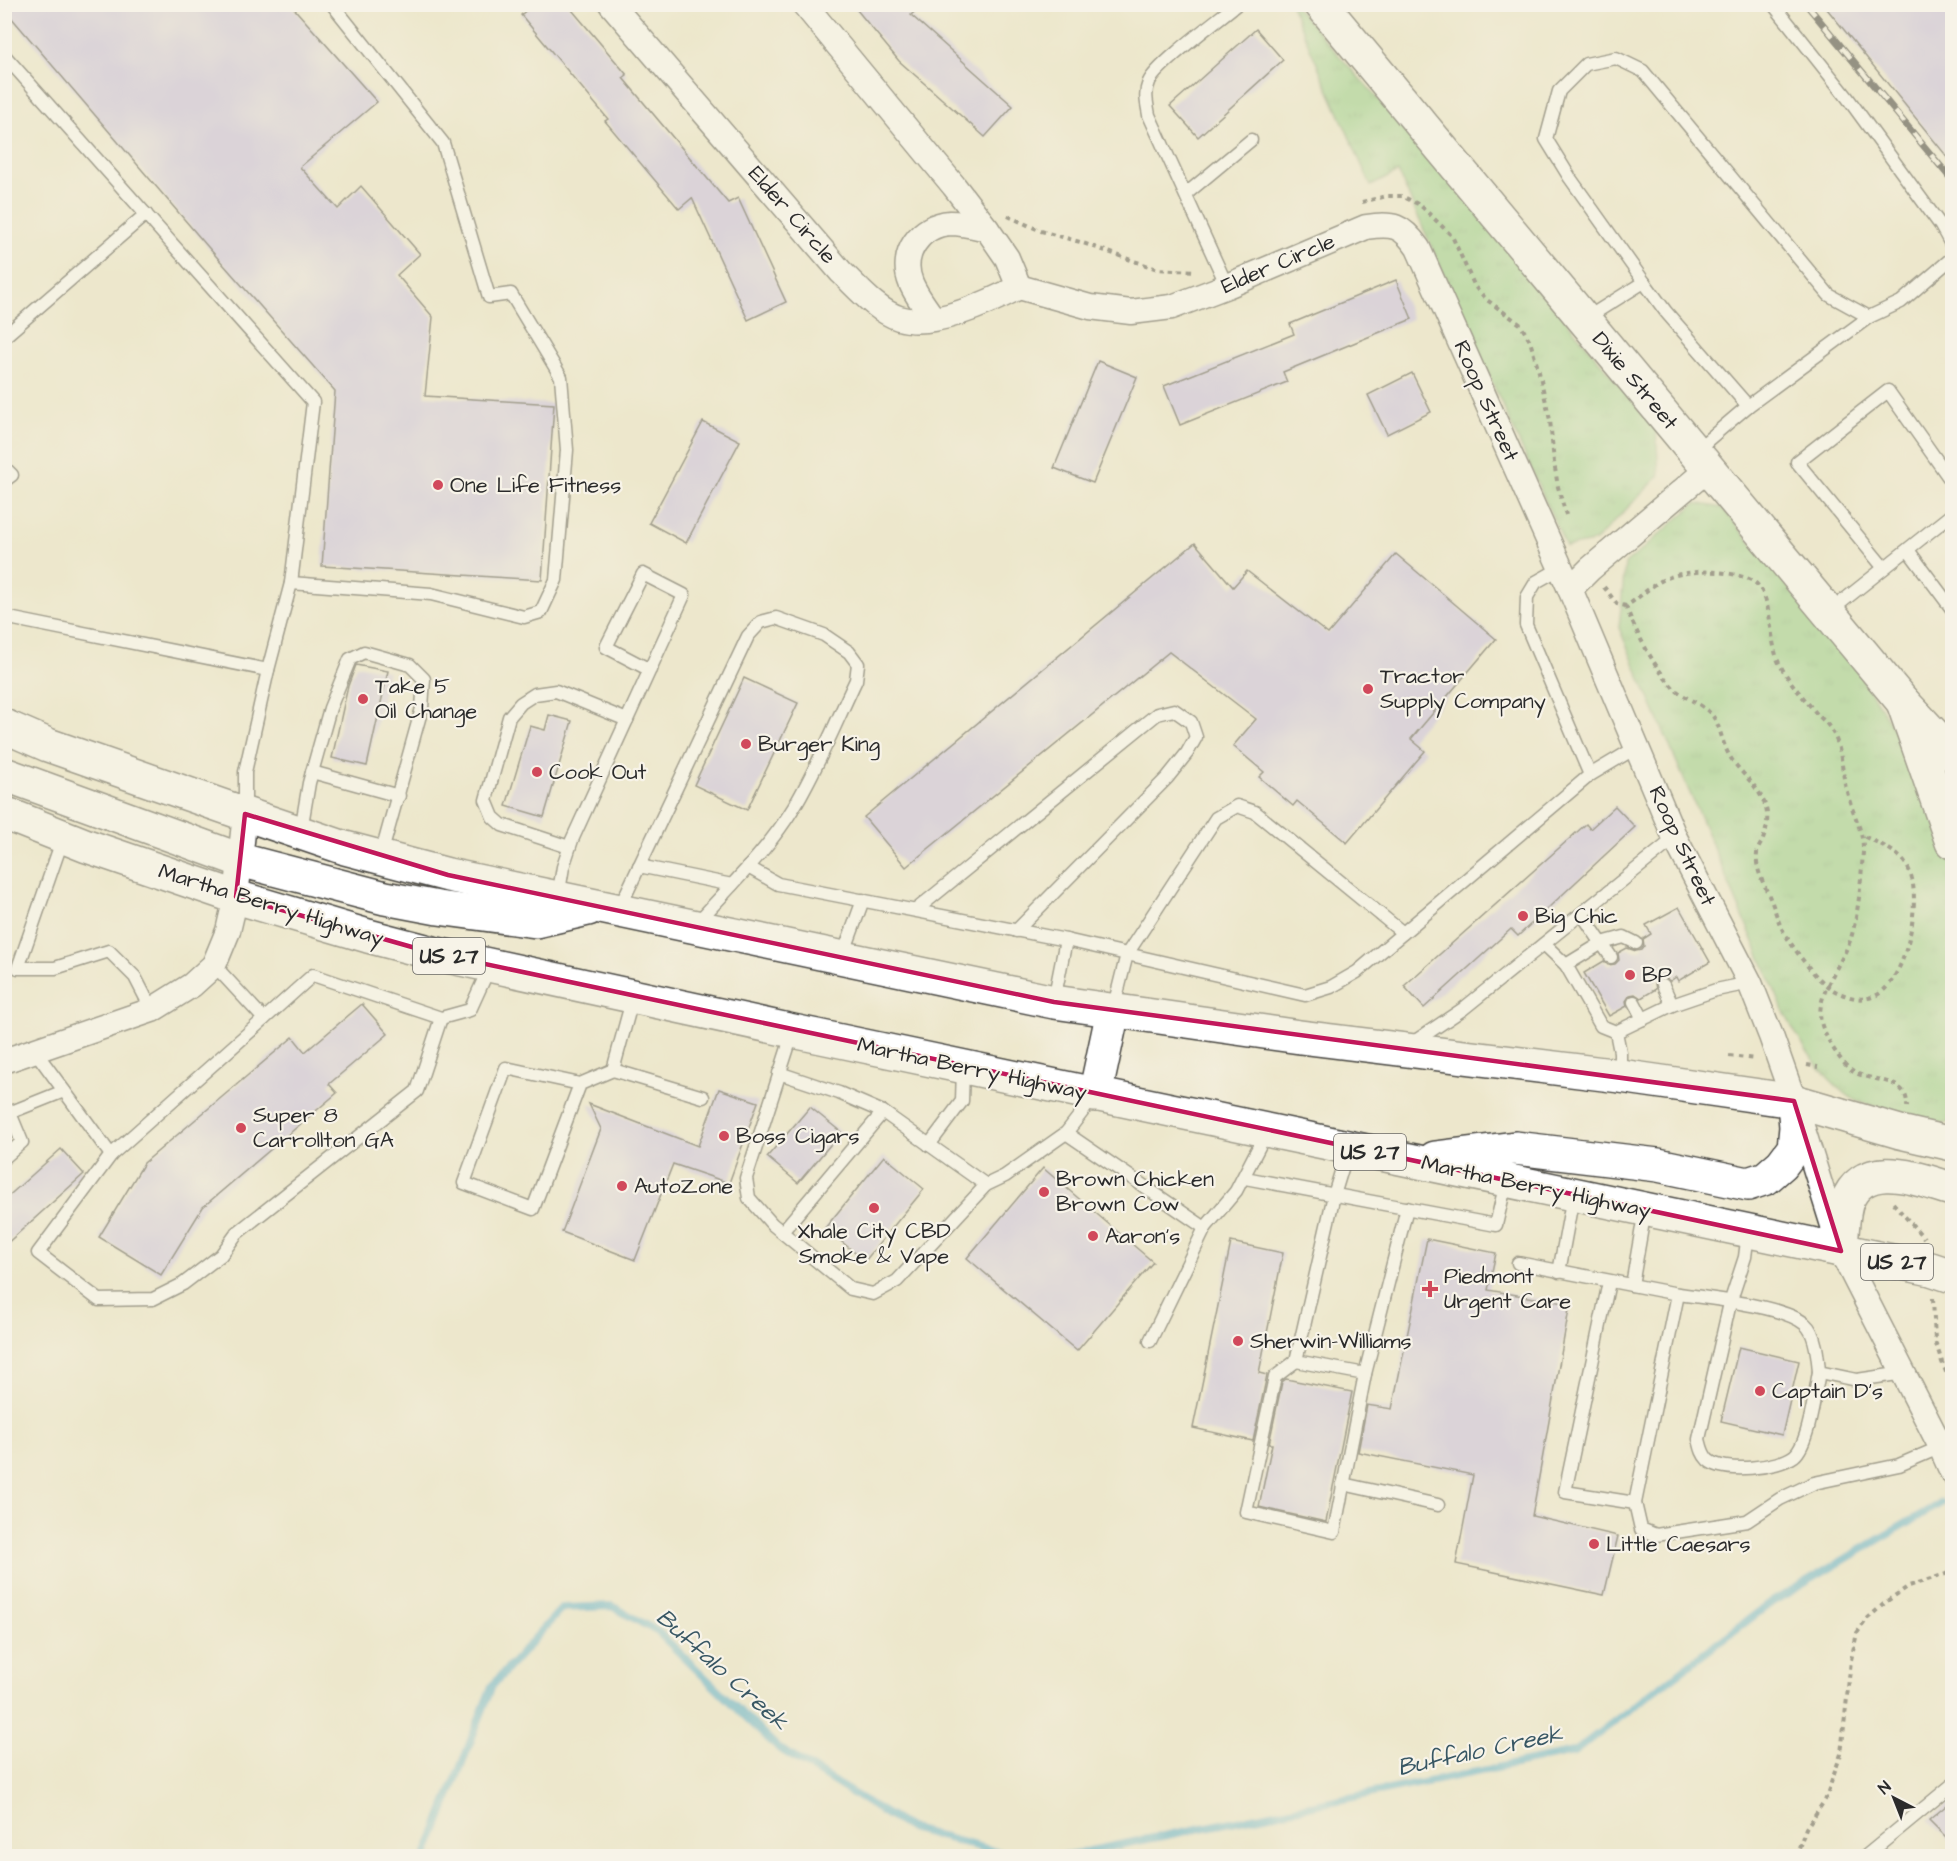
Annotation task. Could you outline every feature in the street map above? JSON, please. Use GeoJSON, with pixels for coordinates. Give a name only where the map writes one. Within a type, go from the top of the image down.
{"type":"FeatureCollection","features":[{"type":"Feature","properties":{"kind":"main road","name":"Dixie Street"},"geometry":{"type":"LineString","coordinates":[[1321,4],[1828,613],[1903,702],[1953,754]]}},
{"type":"Feature","properties":{"kind":"main road"},"geometry":{"type":"LineString","coordinates":[[1903,702],[1953,842]]}},
{"type":"Feature","properties":{"kind":"main road"},"geometry":{"type":"LineString","coordinates":[[4,726],[48,745],[345,848],[448,875],[1054,1002],[1300,1037],[1404,1048],[1794,1101],[1900,1132],[1953,1144]]}},
{"type":"Feature","properties":{"kind":"main road"},"geometry":{"type":"LineString","coordinates":[[4,774],[240,860],[385,898],[536,921],[610,908]]}},
{"type":"Feature","properties":{"kind":"main road","name":"Martha Berry Highway"},"geometry":{"type":"LineString","coordinates":[[4,813],[236,897],[368,936],[793,1031],[1931,1269],[1943,1288]]}},
{"type":"Feature","properties":{"kind":"main road"},"geometry":{"type":"LineString","coordinates":[[1095,1095],[1113,1011]]}},
{"type":"Feature","properties":{"kind":"main road"},"geometry":{"type":"LineString","coordinates":[[1409,1161],[1515,1148],[1658,1165],[1748,1185],[1766,1178],[1782,1164],[1794,1148],[1796,1127],[1794,1101]]}},
{"type":"Feature","properties":{"kind":"main road"},"geometry":{"type":"LineString","coordinates":[[1841,1251],[1847,1203],[1859,1185],[1867,1179],[1877,1174],[1889,1174],[1953,1190]]}},
{"type":"Feature","properties":{"kind":"street","name":"Elder Circle"},"geometry":{"type":"LineString","coordinates":[[611,4],[841,272],[879,308],[899,318],[915,320],[933,318],[973,309],[1019,287],[1090,307],[1131,312],[1172,307],[1366,227],[1397,226]]}},
{"type":"Feature","properties":{"kind":"street"},"geometry":{"type":"LineString","coordinates":[[804,4],[987,229],[1006,258],[1019,287]]}},
{"type":"Feature","properties":{"kind":"street"},"geometry":{"type":"LineString","coordinates":[[933,318],[910,282],[908,253],[917,239],[928,229],[947,223],[987,229]]}},
{"type":"Feature","properties":{"kind":"street","name":"Roop Street"},"geometry":{"type":"LineString","coordinates":[[1397,226],[1410,237],[1418,248],[1566,579],[1675,838],[1749,983],[1772,1036],[1841,1251],[1953,1472]]}},
{"type":"Feature","properties":{"kind":"street"},"geometry":{"type":"LineString","coordinates":[[1566,579],[1590,569],[1701,460]]}},
{"type":"Feature","properties":{"kind":"street"},"geometry":{"type":"LineString","coordinates":[[4,1061],[152,1010],[192,985],[214,965],[228,931],[236,897],[245,814]]}},
{"type":"Feature","properties":{"kind":"lane"},"geometry":{"type":"LineString","coordinates":[[291,583],[431,594],[524,617],[541,612],[556,580],[567,450],[561,377],[511,294],[489,297],[443,143],[332,4]]}},
{"type":"Feature","properties":{"kind":"lane"},"geometry":{"type":"LineString","coordinates":[[1227,286],[1149,115],[1146,96],[1150,80],[1164,64],[1237,4]]}},
{"type":"Feature","properties":{"kind":"lane"},"geometry":{"type":"LineString","coordinates":[[1773,4],[1847,97],[1941,225],[1953,246]]}},
{"type":"Feature","properties":{"kind":"lane"},"geometry":{"type":"LineString","coordinates":[[4,55],[313,402],[291,583],[267,670],[245,772],[245,814]]}},
{"type":"Feature","properties":{"kind":"lane"},"geometry":{"type":"LineString","coordinates":[[1748,406],[1666,312],[1570,178],[1546,139],[1559,91],[1586,64],[1616,58],[1643,71],[1829,295],[1869,317]]}},
{"type":"Feature","properties":{"kind":"lane"},"geometry":{"type":"LineString","coordinates":[[1186,194],[1251,140]]}},
{"type":"Feature","properties":{"kind":"lane"},"geometry":{"type":"LineString","coordinates":[[4,337],[146,214]]}},
{"type":"Feature","properties":{"kind":"lane"},"geometry":{"type":"LineString","coordinates":[[1701,460],[1748,406],[1869,317],[1901,302],[1953,258]]}},
{"type":"Feature","properties":{"kind":"lane"},"geometry":{"type":"LineString","coordinates":[[1584,320],[1644,282]]}},
{"type":"Feature","properties":{"kind":"lane"},"geometry":{"type":"LineString","coordinates":[[1884,568],[1797,462],[1888,391],[1953,482]]}},
{"type":"Feature","properties":{"kind":"lane"},"geometry":{"type":"LineString","coordinates":[[4,467],[12,475],[4,481]]}},
{"type":"Feature","properties":{"kind":"lane"},"geometry":{"type":"LineString","coordinates":[[1828,613],[1953,514]]}},
{"type":"Feature","properties":{"kind":"lane"},"geometry":{"type":"LineString","coordinates":[[1908,550],[1953,609]]}},
{"type":"Feature","properties":{"kind":"lane"},"geometry":{"type":"LineString","coordinates":[[558,897],[569,847],[651,670],[684,596],[643,574],[606,647],[651,670]]}},
{"type":"Feature","properties":{"kind":"lane"},"geometry":{"type":"LineString","coordinates":[[1566,579],[1536,582],[1527,597],[1526,625],[1590,775]]}},
{"type":"Feature","properties":{"kind":"lane"},"geometry":{"type":"LineString","coordinates":[[4,617],[267,670]]}},
{"type":"Feature","properties":{"kind":"lane"},"geometry":{"type":"LineString","coordinates":[[610,908],[639,866],[748,636],[761,622],[776,618],[824,635],[849,652],[858,664],[856,680],[794,808],[763,850],[694,926]]}},
{"type":"Feature","properties":{"kind":"lane"},"geometry":{"type":"LineString","coordinates":[[300,832],[312,772],[330,708],[350,659],[364,652],[410,665],[424,679],[422,708],[381,856]]}},
{"type":"Feature","properties":{"kind":"lane"},"geometry":{"type":"LineString","coordinates":[[569,847],[502,825],[493,817],[486,800],[509,717],[521,703],[535,694],[556,691],[627,720]]}},
{"type":"Feature","properties":{"kind":"lane"},"geometry":{"type":"LineString","coordinates":[[916,910],[1157,714],[1174,710],[1191,722],[1196,737],[1187,753],[1167,778],[1016,931]]}},
{"type":"Feature","properties":{"kind":"lane"},"geometry":{"type":"LineString","coordinates":[[748,867],[778,884],[1066,940],[1305,995],[1331,987],[1357,972],[1590,775],[1637,747]]}},
{"type":"Feature","properties":{"kind":"lane"},"geometry":{"type":"LineString","coordinates":[[312,772],[399,796]]}},
{"type":"Feature","properties":{"kind":"lane"},"geometry":{"type":"LineString","coordinates":[[1113,1011],[1127,954],[1216,818],[1238,806],[1255,812],[1403,933]]}},
{"type":"Feature","properties":{"kind":"lane"},"geometry":{"type":"LineString","coordinates":[[63,836],[18,968],[55,968],[109,951],[135,977],[152,1010]]}},
{"type":"Feature","properties":{"kind":"lane"},"geometry":{"type":"LineString","coordinates":[[1404,1048],[1463,1009],[1675,838]]}},
{"type":"Feature","properties":{"kind":"lane"},"geometry":{"type":"LineString","coordinates":[[639,866],[732,885]]}},
{"type":"Feature","properties":{"kind":"lane"},"geometry":{"type":"LineString","coordinates":[[842,957],[863,900]]}},
{"type":"Feature","properties":{"kind":"lane"},"geometry":{"type":"LineString","coordinates":[[1582,914],[1611,957]]}},
{"type":"Feature","properties":{"kind":"lane"},"geometry":{"type":"LineString","coordinates":[[1566,965],[1602,943],[1624,937],[1636,943]]}},
{"type":"Feature","properties":{"kind":"lane"},"geometry":{"type":"LineString","coordinates":[[1054,1002],[1066,940]]}},
{"type":"Feature","properties":{"kind":"lane"},"geometry":{"type":"LineString","coordinates":[[1544,944],[1566,965],[1601,1026],[1616,1032],[1672,1005],[1716,990],[1749,983]]}},
{"type":"Feature","properties":{"kind":"lane"},"geometry":{"type":"LineString","coordinates":[[214,965],[264,1019]]}},
{"type":"Feature","properties":{"kind":"lane"},"geometry":{"type":"LineString","coordinates":[[441,1018],[417,1091],[237,1233],[221,1256],[183,1284],[153,1299],[99,1300],[38,1253],[111,1155],[313,975],[441,1018],[470,1010],[490,965]]}},
{"type":"Feature","properties":{"kind":"lane"},"geometry":{"type":"LineString","coordinates":[[1663,985],[1672,1005]]}},
{"type":"Feature","properties":{"kind":"lane"},"geometry":{"type":"LineString","coordinates":[[613,1070],[633,996]]}},
{"type":"Feature","properties":{"kind":"lane"},"geometry":{"type":"LineString","coordinates":[[1634,1002],[1643,1019]]}},
{"type":"Feature","properties":{"kind":"lane"},"geometry":{"type":"LineString","coordinates":[[793,1031],[746,1178],[749,1198],[782,1232],[851,1289],[873,1294],[897,1281],[986,1185],[1005,1176],[1066,1133],[1095,1095]]}},
{"type":"Feature","properties":{"kind":"lane"},"geometry":{"type":"LineString","coordinates":[[1616,1032],[1620,1052],[1620,1076]]}},
{"type":"Feature","properties":{"kind":"lane"},"geometry":{"type":"LineString","coordinates":[[35,1051],[111,1155]]}},
{"type":"Feature","properties":{"kind":"lane"},"geometry":{"type":"LineString","coordinates":[[929,1144],[962,1101],[963,1067]]}},
{"type":"Feature","properties":{"kind":"lane"},"geometry":{"type":"LineString","coordinates":[[579,1084],[533,1209],[464,1184],[506,1068],[579,1084],[613,1070],[703,1097]]}},
{"type":"Feature","properties":{"kind":"lane"},"geometry":{"type":"LineString","coordinates":[[780,1073],[839,1093],[883,1112],[986,1185]]}},
{"type":"Feature","properties":{"kind":"lane"},"geometry":{"type":"LineString","coordinates":[[4,1158],[22,1142],[7,1114],[64,1091]]}},
{"type":"Feature","properties":{"kind":"lane"},"geometry":{"type":"LineString","coordinates":[[782,1232],[883,1112]]}},
{"type":"Feature","properties":{"kind":"lane"},"geometry":{"type":"LineString","coordinates":[[1150,1341],[1205,1228],[1245,1178],[1267,1131]]}},
{"type":"Feature","properties":{"kind":"lane"},"geometry":{"type":"LineString","coordinates":[[1066,1133],[1205,1228]]}},
{"type":"Feature","properties":{"kind":"lane"},"geometry":{"type":"LineString","coordinates":[[1348,1148],[1334,1195],[1296,1361],[1275,1377],[1246,1512],[1334,1532],[1365,1374],[1407,1208]]}},
{"type":"Feature","properties":{"kind":"lane"},"geometry":{"type":"LineString","coordinates":[[1245,1178],[1496,1225],[1506,1181]]}},
{"type":"Feature","properties":{"kind":"lane"},"geometry":{"type":"LineString","coordinates":[[1559,1272],[1573,1195]]}},
{"type":"Feature","properties":{"kind":"lane"},"geometry":{"type":"LineString","coordinates":[[1632,1285],[1645,1210]]}},
{"type":"Feature","properties":{"kind":"lane"},"geometry":{"type":"LineString","coordinates":[[1518,1263],[1609,1282],[1632,1285],[1678,1294],[1730,1303],[1769,1309],[1791,1316],[1807,1325],[1818,1351],[1819,1372],[1806,1436],[1795,1455],[1777,1464],[1756,1468],[1724,1466],[1709,1461],[1702,1451],[1699,1439],[1730,1303],[1745,1257],[1748,1232]]}},
{"type":"Feature","properties":{"kind":"lane"},"geometry":{"type":"LineString","coordinates":[[1609,1282],[1565,1492],[1635,1503]]}},
{"type":"Feature","properties":{"kind":"lane"},"geometry":{"type":"LineString","coordinates":[[1678,1294],[1635,1503],[1641,1529],[1656,1535],[1747,1521],[1780,1499],[1814,1483],[1899,1465],[1941,1447]]}},
{"type":"Feature","properties":{"kind":"lane"},"geometry":{"type":"LineString","coordinates":[[1296,1361],[1365,1374]]}},
{"type":"Feature","properties":{"kind":"lane"},"geometry":{"type":"LineString","coordinates":[[1819,1372],[1857,1380],[1904,1374]]}},
{"type":"Feature","properties":{"kind":"lane"},"geometry":{"type":"LineString","coordinates":[[1343,1484],[1438,1505]]}},
{"type":"Feature","properties":{"kind":"lane"},"geometry":{"type":"LineString","coordinates":[[1866,1857],[1953,1785]]}},
{"type":"Feature","properties":{"kind":"path"},"geometry":{"type":"LineString","coordinates":[[1626,606],[1630,619],[1666,679],[1678,692],[1700,703],[1713,716],[1727,752],[1762,796],[1769,815],[1757,854],[1759,873],[1781,927],[1798,953],[1816,974],[1834,991],[1853,998],[1873,997],[1888,986],[1903,961],[1914,898],[1910,871],[1899,855],[1863,836]]}},
{"type":"Feature","properties":{"kind":"path"},"geometry":{"type":"LineString","coordinates":[[1891,1199],[1898,1210],[1924,1237],[1926,1245]]}},
{"type":"Feature","properties":{"kind":"path"},"geometry":{"type":"LineString","coordinates":[[1943,1288],[1935,1341],[1953,1387]]}},
{"type":"Feature","properties":{"kind":"path"},"geometry":{"type":"LineString","coordinates":[[1796,1857],[1806,1828],[1825,1800],[1841,1754],[1851,1660],[1857,1633],[1867,1618],[1909,1586],[1953,1572]]}},
{"type":"Feature","properties":{"kind":"highlighted area"},"geometry":{"type":"Polygon","coordinates":[[[245,814],[448,875],[1054,1002],[1794,1101],[1841,1251],[433,953],[236,897],[245,814]]]}},
{"type":"Feature","properties":{"kind":"green space"},"geometry":{"type":"Polygon","coordinates":[[[1291,5],[1294,5],[1455,185],[1656,430],[1659,476],[1594,542],[1566,547],[1398,172],[1371,186],[1291,5]]]}},
{"type":"Feature","properties":{"kind":"green space"},"geometry":{"type":"Polygon","coordinates":[[[1696,503],[1722,508],[1854,665],[1902,742],[1951,859],[1952,1122],[1944,1124],[1856,1101],[1844,1093],[1814,1061],[1784,1012],[1619,628],[1625,564],[1696,503]]]}},
{"type":"Feature","properties":{"kind":"building"},"geometry":{"type":"Polygon","coordinates":[[[4,4],[290,4],[377,102],[300,167],[338,209],[361,186],[420,254],[397,275],[433,317],[425,396],[554,404],[542,580],[322,566],[335,391],[4,9],[4,4]]]}},
{"type":"Feature","properties":{"kind":"building"},"geometry":{"type":"Polygon","coordinates":[[[533,4],[567,4],[627,75],[623,78],[728,203],[738,198],[786,302],[748,320],[692,198],[679,209],[605,121],[608,119],[521,15],[533,4]]]}},
{"type":"Feature","properties":{"kind":"building"},"geometry":{"type":"Polygon","coordinates":[[[852,4],[923,4],[911,15],[1013,106],[985,137],[899,61],[852,4]]]}},
{"type":"Feature","properties":{"kind":"building"},"geometry":{"type":"Polygon","coordinates":[[[1823,4],[1953,4],[1953,164],[1823,4]]]}},
{"type":"Feature","properties":{"kind":"building"},"geometry":{"type":"Polygon","coordinates":[[[1256,29],[1283,60],[1198,137],[1170,106],[1256,29]]]}},
{"type":"Feature","properties":{"kind":"building"},"geometry":{"type":"Polygon","coordinates":[[[1396,280],[1412,319],[1283,372],[1287,382],[1180,425],[1164,386],[1294,334],[1290,324],[1396,280]]]}},
{"type":"Feature","properties":{"kind":"building"},"geometry":{"type":"Polygon","coordinates":[[[1098,361],[1137,377],[1093,483],[1054,468],[1098,361]]]}},
{"type":"Feature","properties":{"kind":"building"},"geometry":{"type":"Polygon","coordinates":[[[1412,373],[1431,412],[1387,434],[1368,395],[1412,373]]]}},
{"type":"Feature","properties":{"kind":"building"},"geometry":{"type":"Polygon","coordinates":[[[703,422],[740,441],[686,543],[649,523],[703,422]]]}},
{"type":"Feature","properties":{"kind":"building"},"geometry":{"type":"Polygon","coordinates":[[[1195,543],[1233,587],[1247,571],[1328,634],[1396,554],[1496,639],[1411,739],[1425,751],[1347,843],[1297,801],[1293,806],[1259,777],[1264,772],[1233,746],[1256,719],[1169,652],[906,867],[864,817],[1195,543]]]}},
{"type":"Feature","properties":{"kind":"building","name":"Take 5 Oil Change"},"geometry":{"type":"Polygon","coordinates":[[[356,665],[388,671],[367,766],[332,758],[348,686],[356,665]]]}},
{"type":"Feature","properties":{"kind":"building","name":"Burger King"},"geometry":{"type":"Polygon","coordinates":[[[744,678],[798,703],[747,810],[694,785],[744,678]]]}},
{"type":"Feature","properties":{"kind":"building","name":"Cook Out"},"geometry":{"type":"Polygon","coordinates":[[[549,715],[572,721],[544,817],[506,806],[530,726],[545,730],[549,715]]]}},
{"type":"Feature","properties":{"kind":"building"},"geometry":{"type":"Polygon","coordinates":[[[1615,806],[1635,827],[1518,936],[1511,929],[1424,1008],[1404,986],[1586,824],[1590,829],[1615,806]]]}},
{"type":"Feature","properties":{"kind":"building"},"geometry":{"type":"Polygon","coordinates":[[[1679,907],[1710,962],[1678,981],[1676,977],[1670,981],[1664,977],[1659,978],[1655,984],[1656,989],[1641,998],[1635,994],[1630,995],[1626,1001],[1627,1006],[1609,1016],[1584,973],[1604,961],[1608,965],[1615,964],[1619,960],[1618,953],[1627,948],[1641,950],[1644,946],[1643,939],[1651,934],[1646,925],[1679,907]]]}},
{"type":"Feature","properties":{"kind":"building","name":"Super 8 Carrollton GA"},"geometry":{"type":"Polygon","coordinates":[[[362,1004],[388,1034],[329,1084],[337,1093],[203,1207],[161,1275],[99,1237],[144,1163],[293,1037],[305,1052],[362,1004]]]}},
{"type":"Feature","properties":{"kind":"building","name":"AutoZone"},"geometry":{"type":"Polygon","coordinates":[[[719,1089],[758,1102],[729,1183],[673,1164],[635,1260],[562,1232],[601,1129],[589,1104],[698,1146],[719,1089]]]}},
{"type":"Feature","properties":{"kind":"building"},"geometry":{"type":"Polygon","coordinates":[[[810,1107],[841,1132],[798,1183],[767,1157],[810,1107]]]}},
{"type":"Feature","properties":{"kind":"building"},"geometry":{"type":"Polygon","coordinates":[[[61,1149],[84,1174],[4,1246],[4,1200],[61,1149]]]}},
{"type":"Feature","properties":{"kind":"building","name":"Xhale City CBD Smoke & Vape"},"geometry":{"type":"Polygon","coordinates":[[[884,1156],[924,1189],[865,1261],[825,1228],[884,1156]]]}},
{"type":"Feature","properties":{"kind":"building"},"geometry":{"type":"Polygon","coordinates":[[[1043,1168],[1153,1262],[1077,1351],[967,1258],[1043,1168]]]}},
{"type":"Feature","properties":{"kind":"building"},"geometry":{"type":"Polygon","coordinates":[[[1427,1239],[1496,1253],[1488,1290],[1570,1304],[1532,1516],[1618,1536],[1604,1595],[1456,1564],[1473,1475],[1358,1452],[1367,1405],[1392,1409],[1427,1239]]]}},
{"type":"Feature","properties":{"kind":"building","name":"Sherwin-Williams"},"geometry":{"type":"Polygon","coordinates":[[[1231,1242],[1283,1253],[1259,1373],[1267,1375],[1253,1441],[1193,1428],[1231,1242]]]}},
{"type":"Feature","properties":{"kind":"building","name":"Captain D's"},"geometry":{"type":"Polygon","coordinates":[[[1739,1347],[1799,1361],[1782,1435],[1721,1421],[1739,1347]]]}},
{"type":"Feature","properties":{"kind":"building"},"geometry":{"type":"Polygon","coordinates":[[[1286,1379],[1352,1392],[1326,1522],[1259,1507],[1282,1382],[1286,1379]]]}},
{"type":"Feature","properties":{"kind":"building"},"geometry":{"type":"Polygon","coordinates":[[[1953,1800],[1953,1844],[1929,1820],[1953,1800]]]}},
{"type":"Feature","properties":{"kind":"waterway","name":"Buffalo Creek"},"geometry":{"type":"LineString","coordinates":[[1065,1856],[1574,1752],[1772,1602],[1941,1503]]}},
{"type":"Feature","properties":{"kind":"waterway","name":"Buffalo Creek"},"geometry":{"type":"LineString","coordinates":[[426,1856],[492,1686],[562,1608],[612,1606],[658,1632],[777,1747],[909,1828],[1013,1856]]}},
{"type":"Feature","properties":{"kind":"railway"},"geometry":{"type":"LineString","coordinates":[[1806,4],[1952,180]]}},
{"type":"Feature","properties":{"kind":"place","name":"One Life Fitness"},"geometry":{"type":"Point","coordinates":[438,485]}},
{"type":"Feature","properties":{"kind":"place","name":"Tractor Supply Company"},"geometry":{"type":"Point","coordinates":[1368,689]}},
{"type":"Feature","properties":{"kind":"place","name":"Take 5 Oil Change"},"geometry":{"type":"Point","coordinates":[363,699]}},
{"type":"Feature","properties":{"kind":"place","name":"Burger King"},"geometry":{"type":"Point","coordinates":[746,744]}},
{"type":"Feature","properties":{"kind":"place","name":"Cook Out"},"geometry":{"type":"Point","coordinates":[537,772]}},
{"type":"Feature","properties":{"kind":"place","name":"Big Chic"},"geometry":{"type":"Point","coordinates":[1523,916]}},
{"type":"Feature","properties":{"kind":"place","name":"BP"},"geometry":{"type":"Point","coordinates":[1630,975]}},
{"type":"Feature","properties":{"kind":"place","name":"Super 8 Carrollton GA"},"geometry":{"type":"Point","coordinates":[241,1128]}},
{"type":"Feature","properties":{"kind":"place","name":"Boss Cigars"},"geometry":{"type":"Point","coordinates":[724,1136]}},
{"type":"Feature","properties":{"kind":"place","name":"AutoZone"},"geometry":{"type":"Point","coordinates":[622,1186]}},
{"type":"Feature","properties":{"kind":"place","name":"Brown Chicken Brown Cow"},"geometry":{"type":"Point","coordinates":[1044,1192]}},
{"type":"Feature","properties":{"kind":"place","name":"Xhale City CBD Smoke & Vape"},"geometry":{"type":"Point","coordinates":[874,1208]}},
{"type":"Feature","properties":{"kind":"place","name":"Aaron's"},"geometry":{"type":"Point","coordinates":[1093,1236]}},
{"type":"Feature","properties":{"kind":"place","name":"Piedmont Urgent Care"},"geometry":{"type":"Point","coordinates":[1430,1289]}},
{"type":"Feature","properties":{"kind":"place","name":"Sherwin-Williams"},"geometry":{"type":"Point","coordinates":[1238,1341]}},
{"type":"Feature","properties":{"kind":"place","name":"Captain D's"},"geometry":{"type":"Point","coordinates":[1760,1391]}},
{"type":"Feature","properties":{"kind":"place","name":"Little Caesars"},"geometry":{"type":"Point","coordinates":[1594,1544]}}]}
